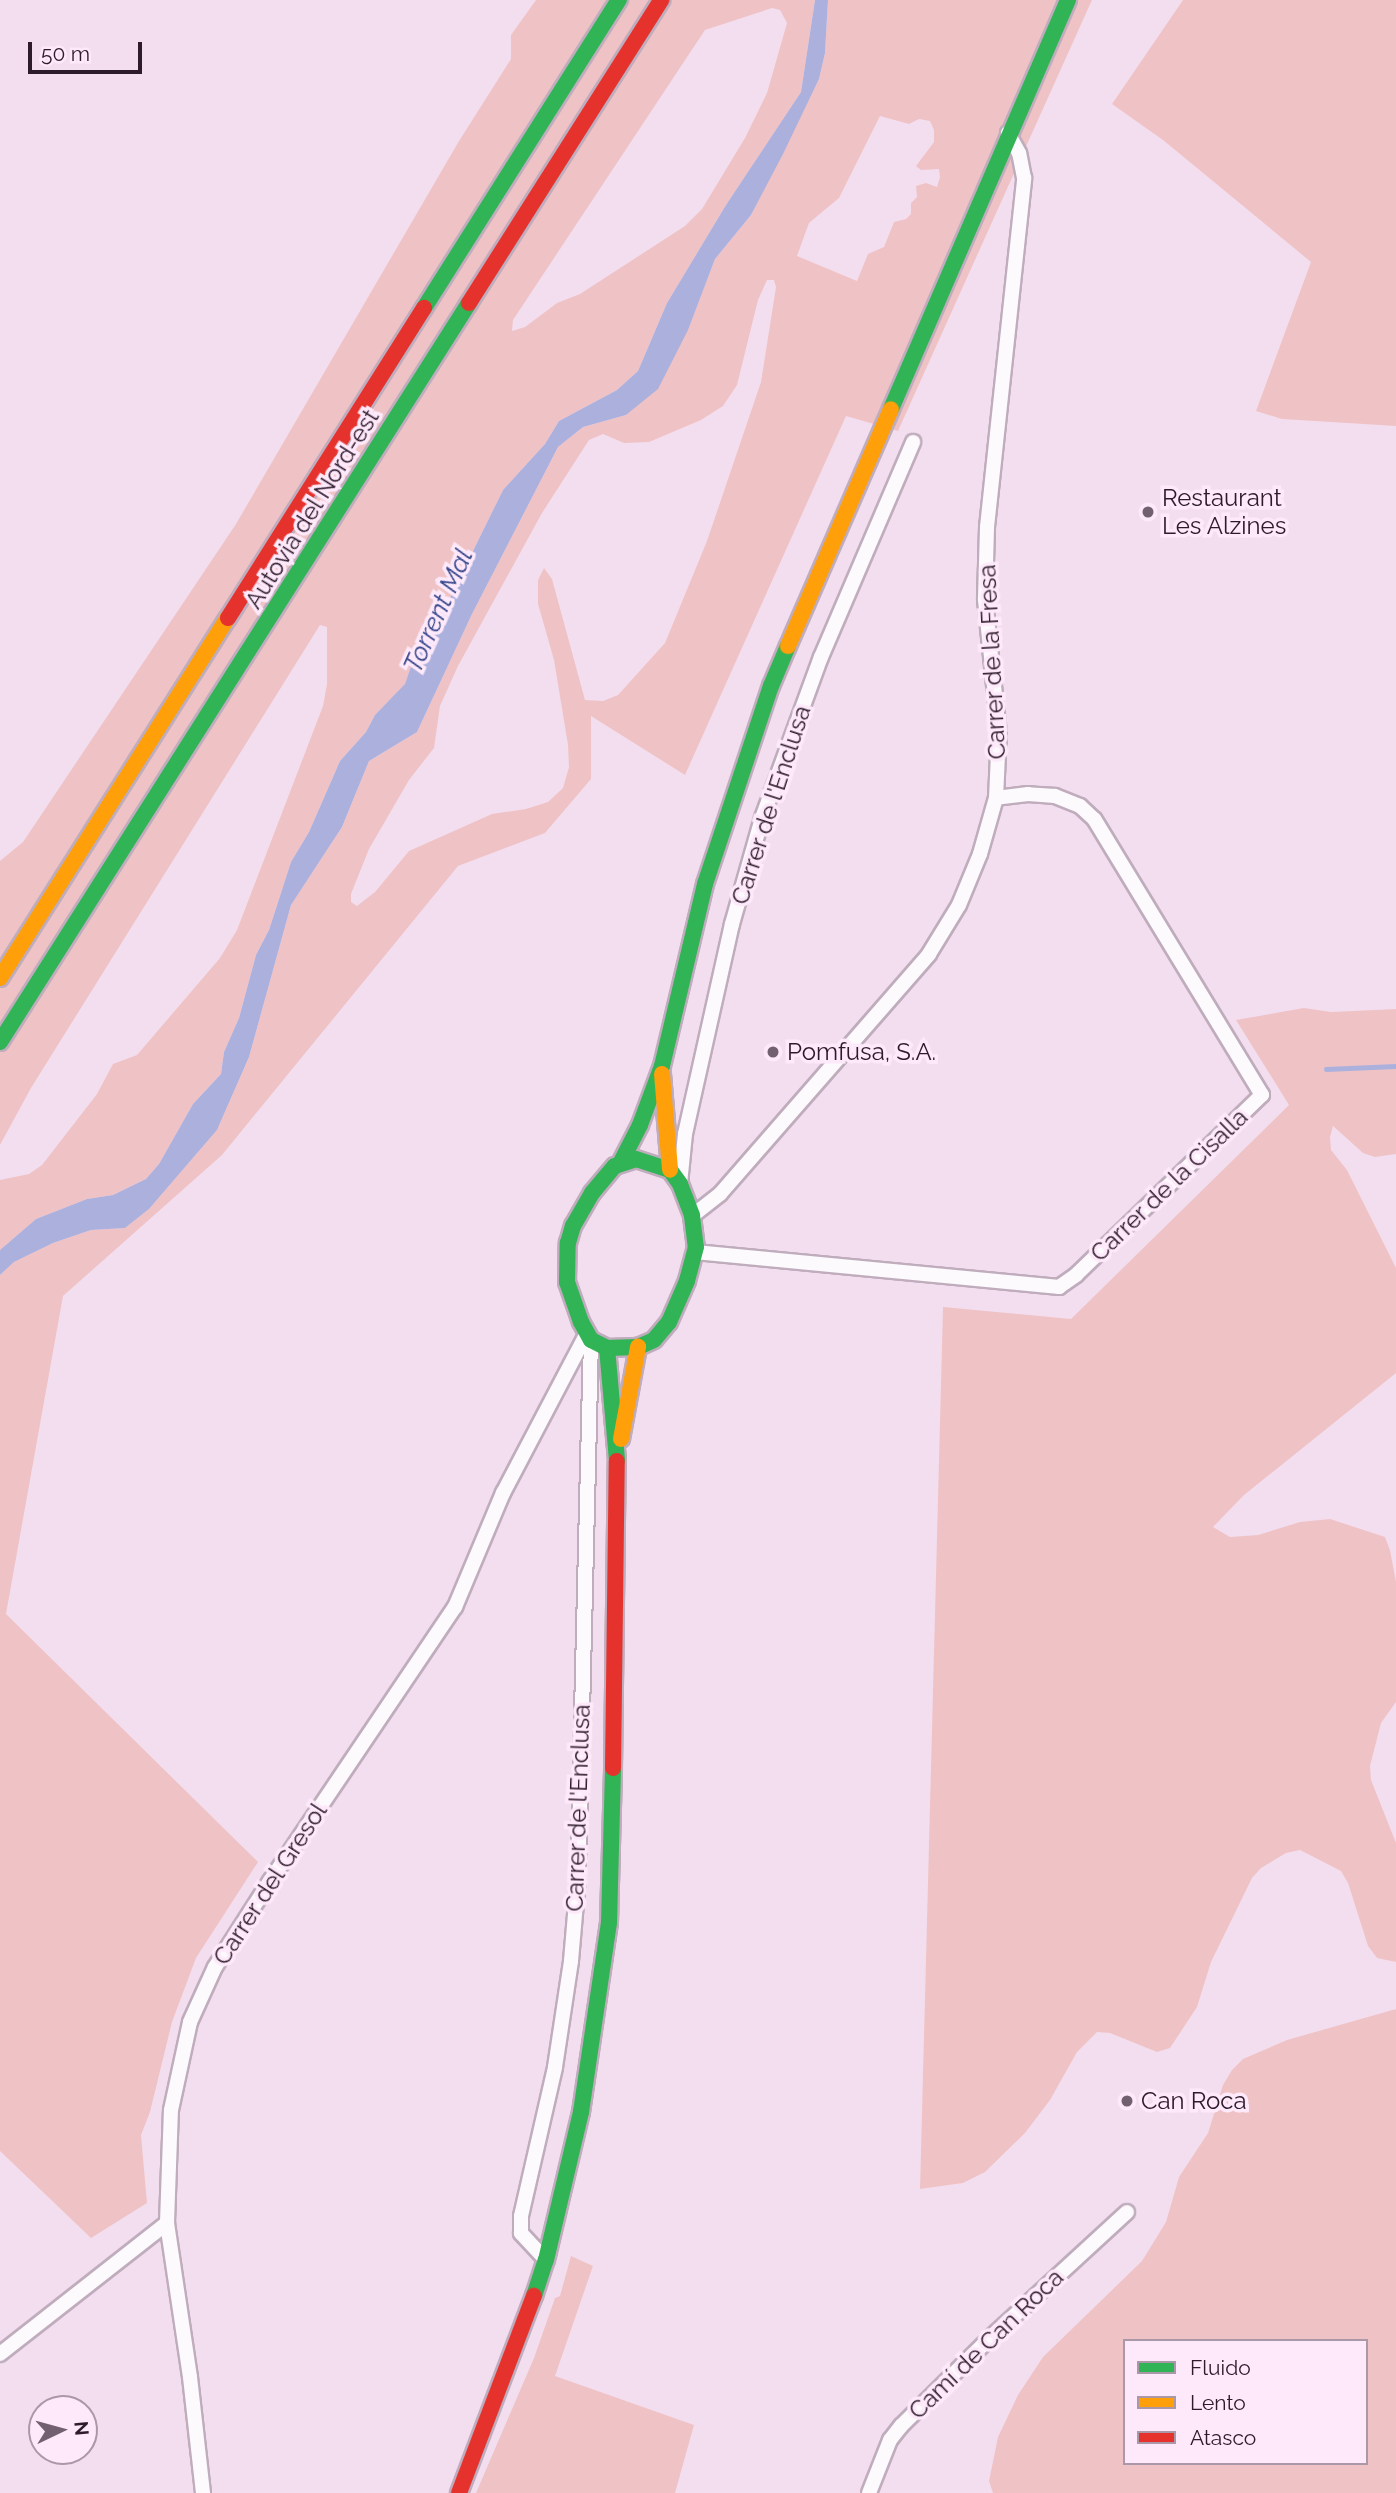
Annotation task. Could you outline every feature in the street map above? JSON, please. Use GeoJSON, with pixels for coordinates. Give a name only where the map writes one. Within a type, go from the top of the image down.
{"type":"FeatureCollection","features":[{"type":"Feature","properties":{"kind":"main road","name":"Autovia del Nord-est"},"geometry":{"type":"LineString","coordinates":[[0,978],[619,0]]}},
{"type":"Feature","properties":{"kind":"main road","name":"Autovia del Nord-est"},"geometry":{"type":"LineString","coordinates":[[0,1042],[661,0]]}},
{"type":"Feature","properties":{"kind":"main road"},"geometry":{"type":"LineString","coordinates":[[662,1066],[670,1170],[680,1184],[692,1216],[695,1252],[687,1281],[669,1322],[654,1340],[638,1347],[607,1348],[589,1338],[567,1282],[568,1243],[573,1226],[592,1193],[621,1162],[640,1125],[662,1066],[705,884],[771,686],[1068,0]]}},
{"type":"Feature","properties":{"kind":"main road"},"geometry":{"type":"LineString","coordinates":[[621,1162],[636,1159],[670,1170]]}},
{"type":"Feature","properties":{"kind":"main road"},"geometry":{"type":"LineString","coordinates":[[617,1464],[638,1347]]}},
{"type":"Feature","properties":{"kind":"main road"},"geometry":{"type":"LineString","coordinates":[[459,2493],[519,2341],[546,2260],[581,2112],[609,1923],[617,1643],[617,1464],[607,1348]]}},
{"type":"Feature","properties":{"kind":"street","name":"Carrer de la Fresa"},"geometry":{"type":"LineString","coordinates":[[692,1216],[720,1194],[929,954],[959,905],[980,854],[996,798],[999,733],[985,599],[987,527],[1024,178],[1019,153],[1008,134]]}},
{"type":"Feature","properties":{"kind":"street","name":"Carrer de l'Enclusa"},"geometry":{"type":"LineString","coordinates":[[680,1184],[685,1134],[732,924],[762,818],[821,657],[913,442]]}},
{"type":"Feature","properties":{"kind":"street","name":"Carrer de la Cisalla"},"geometry":{"type":"LineString","coordinates":[[695,1252],[1059,1287],[1076,1275],[1262,1095],[1094,819],[1080,806],[1055,796],[1028,794],[996,798]]}},
{"type":"Feature","properties":{"kind":"street","name":"Carrer de l'Enclusa"},"geometry":{"type":"LineString","coordinates":[[546,2260],[521,2233],[521,2216],[555,2067],[576,1893],[589,1338]]}},
{"type":"Feature","properties":{"kind":"street","name":"Carrer del Gresol"},"geometry":{"type":"LineString","coordinates":[[202,2493],[190,2377],[167,2223],[172,2110],[190,2022],[215,1967],[455,1607],[503,1493],[589,1338]]}},
{"type":"Feature","properties":{"kind":"street","name":"Camí de Can Roca"},"geometry":{"type":"LineString","coordinates":[[870,2493],[890,2440],[901,2426],[990,2338],[1127,2212]]}},
{"type":"Feature","properties":{"kind":"street"},"geometry":{"type":"LineString","coordinates":[[0,2354],[167,2223]]}},
{"type":"Feature","properties":{"kind":"shaded area"},"geometry":{"type":"Polygon","coordinates":[[[536,0],[815,0],[801,92],[726,205],[667,303],[638,371],[617,390],[559,421],[545,444],[503,490],[446,606],[425,626],[405,685],[375,715],[366,732],[340,761],[309,832],[291,862],[269,930],[256,955],[239,1018],[224,1052],[221,1074],[193,1104],[159,1164],[146,1179],[113,1195],[87,1199],[36,1219],[0,1250],[0,1180],[29,1174],[42,1165],[97,1094],[113,1064],[137,1055],[220,958],[237,930],[323,706],[327,684],[327,627],[320,625],[31,1088],[0,1145],[0,861],[23,842],[236,524],[459,141],[511,59],[511,35],[536,0]],[[772,8],[705,30],[513,320],[512,331],[525,327],[557,303],[580,294],[685,226],[702,209],[745,138],[767,93],[787,23],[780,10],[772,8]]]}},
{"type":"Feature","properties":{"kind":"shaded area"},"geometry":{"type":"Polygon","coordinates":[[[828,0],[1092,0],[898,431],[846,416],[685,775],[591,716],[591,779],[545,833],[458,866],[222,1155],[63,1296],[6,1614],[258,1862],[196,1958],[172,2022],[150,2112],[141,2135],[147,2203],[91,2238],[0,2151],[0,1275],[14,1262],[53,1243],[91,1230],[125,1228],[149,1209],[217,1130],[249,1057],[291,905],[342,827],[369,761],[417,732],[472,614],[558,447],[583,427],[626,415],[688,329],[715,259],[751,215],[819,79],[825,53],[828,0]],[[880,116],[839,198],[809,223],[797,256],[857,281],[868,254],[884,247],[894,222],[906,219],[911,214],[911,203],[917,197],[916,186],[926,183],[937,187],[940,177],[939,169],[921,170],[916,166],[934,142],[934,130],[930,121],[919,119],[909,124],[880,116]],[[767,280],[758,300],[737,385],[723,406],[701,420],[649,442],[624,443],[603,434],[589,440],[542,513],[458,666],[440,706],[434,748],[409,780],[369,849],[351,894],[351,902],[357,906],[375,892],[409,851],[492,814],[526,809],[548,802],[563,788],[569,767],[568,745],[554,660],[538,604],[538,580],[544,568],[552,579],[585,700],[603,701],[618,695],[665,643],[707,541],[761,382],[776,287],[774,280],[767,280]]]}},
{"type":"Feature","properties":{"kind":"shaded area"},"geometry":{"type":"Polygon","coordinates":[[[1183,0],[1396,0],[1396,426],[1282,419],[1256,411],[1311,262],[1163,140],[1112,104],[1183,0]]]}},
{"type":"Feature","properties":{"kind":"shaded area"},"geometry":{"type":"Polygon","coordinates":[[[1304,1008],[1331,1012],[1396,1009],[1396,1154],[1375,1157],[1363,1153],[1333,1126],[1330,1137],[1331,1150],[1347,1170],[1396,1268],[1396,1373],[1244,1495],[1213,1527],[1230,1537],[1258,1535],[1300,1522],[1330,1519],[1385,1537],[1396,1582],[1396,1702],[1381,1723],[1370,1766],[1371,1780],[1396,1843],[1396,1962],[1377,1958],[1368,1946],[1348,1883],[1341,1871],[1300,1850],[1286,1853],[1261,1868],[1252,1878],[1211,1962],[1197,2007],[1170,2048],[1157,2052],[1110,2033],[1097,2032],[1077,2052],[1050,2100],[1025,2133],[985,2172],[963,2183],[920,2189],[943,1307],[1071,1319],[1289,1105],[1236,1020],[1304,1008]]]}},
{"type":"Feature","properties":{"kind":"shaded area"},"geometry":{"type":"Polygon","coordinates":[[[1396,2009],[1396,2493],[993,2493],[989,2481],[998,2437],[1018,2395],[1043,2357],[1142,2261],[1166,2222],[1179,2177],[1208,2133],[1223,2085],[1243,2059],[1287,2040],[1396,2009]]]}},
{"type":"Feature","properties":{"kind":"shaded area"},"geometry":{"type":"Polygon","coordinates":[[[571,2256],[593,2266],[555,2376],[694,2425],[675,2493],[476,2493],[534,2358],[555,2298],[560,2296],[571,2256]]]}},
{"type":"Feature","properties":{"kind":"water"},"geometry":{"type":"Polygon","coordinates":[[[815,0],[828,0],[825,53],[819,79],[751,215],[715,259],[688,330],[658,389],[626,415],[583,427],[558,447],[472,614],[417,732],[369,761],[342,827],[291,905],[249,1057],[217,1130],[149,1209],[125,1228],[91,1230],[53,1243],[14,1262],[0,1275],[0,1250],[36,1219],[87,1199],[113,1195],[146,1179],[159,1164],[193,1104],[221,1074],[224,1052],[239,1018],[256,955],[269,930],[291,862],[309,832],[340,761],[366,732],[375,715],[405,684],[425,626],[446,606],[503,490],[545,444],[559,421],[617,390],[638,371],[667,303],[726,205],[801,92],[815,0]]]}},
{"type":"Feature","properties":{"kind":"waterway"},"geometry":{"type":"LineString","coordinates":[[1326,1069],[1396,1066]]}},
{"type":"Feature","properties":{"kind":"traffic: fast"},"geometry":{"type":"LineString","coordinates":[[424,308],[619,0]]}},
{"type":"Feature","properties":{"kind":"traffic: fast"},"geometry":{"type":"LineString","coordinates":[[891,409],[1068,0]]}},
{"type":"Feature","properties":{"kind":"traffic: fast"},"geometry":{"type":"LineString","coordinates":[[0,1042],[469,303]]}},
{"type":"Feature","properties":{"kind":"traffic: fast"},"geometry":{"type":"LineString","coordinates":[[621,1162],[640,1125],[662,1066],[705,884],[771,686],[788,646]]}},
{"type":"Feature","properties":{"kind":"traffic: fast"},"geometry":{"type":"LineString","coordinates":[[636,1159],[670,1170],[680,1184],[692,1216],[696,1247],[687,1281],[669,1322],[654,1340],[638,1347],[607,1348],[591,1340],[581,1322],[567,1282],[568,1243],[573,1226],[592,1193],[615,1166],[636,1159]]}},
{"type":"Feature","properties":{"kind":"traffic: fast"},"geometry":{"type":"LineString","coordinates":[[607,1348],[617,1461]]}},
{"type":"Feature","properties":{"kind":"traffic: fast"},"geometry":{"type":"LineString","coordinates":[[534,2296],[546,2260],[581,2112],[609,1923],[613,1768]]}},
{"type":"Feature","properties":{"kind":"traffic: slow"},"geometry":{"type":"LineString","coordinates":[[788,646],[891,409]]}},
{"type":"Feature","properties":{"kind":"traffic: slow"},"geometry":{"type":"LineString","coordinates":[[0,978],[228,618]]}},
{"type":"Feature","properties":{"kind":"traffic: slow"},"geometry":{"type":"LineString","coordinates":[[662,1074],[670,1170]]}},
{"type":"Feature","properties":{"kind":"traffic: slow"},"geometry":{"type":"LineString","coordinates":[[621,1439],[638,1347]]}},
{"type":"Feature","properties":{"kind":"traffic: jam"},"geometry":{"type":"LineString","coordinates":[[469,303],[661,0]]}},
{"type":"Feature","properties":{"kind":"traffic: jam"},"geometry":{"type":"LineString","coordinates":[[228,618],[424,308]]}},
{"type":"Feature","properties":{"kind":"traffic: jam"},"geometry":{"type":"LineString","coordinates":[[613,1768],[617,1461]]}},
{"type":"Feature","properties":{"kind":"traffic: jam"},"geometry":{"type":"LineString","coordinates":[[459,2493],[534,2296]]}},
{"type":"Feature","properties":{"kind":"place","name":"Restaurant Les Alzines"},"geometry":{"type":"Point","coordinates":[1148,512]}},
{"type":"Feature","properties":{"kind":"place","name":"Pomfusa, S.A."},"geometry":{"type":"Point","coordinates":[773,1052]}},
{"type":"Feature","properties":{"kind":"place","name":"Can Roca"},"geometry":{"type":"Point","coordinates":[1127,2101]}},
{"type":"Feature","properties":{"kind":"water label","name":"Torrent Mal"},"geometry":{"type":"Point","coordinates":[439,611]}}]}
